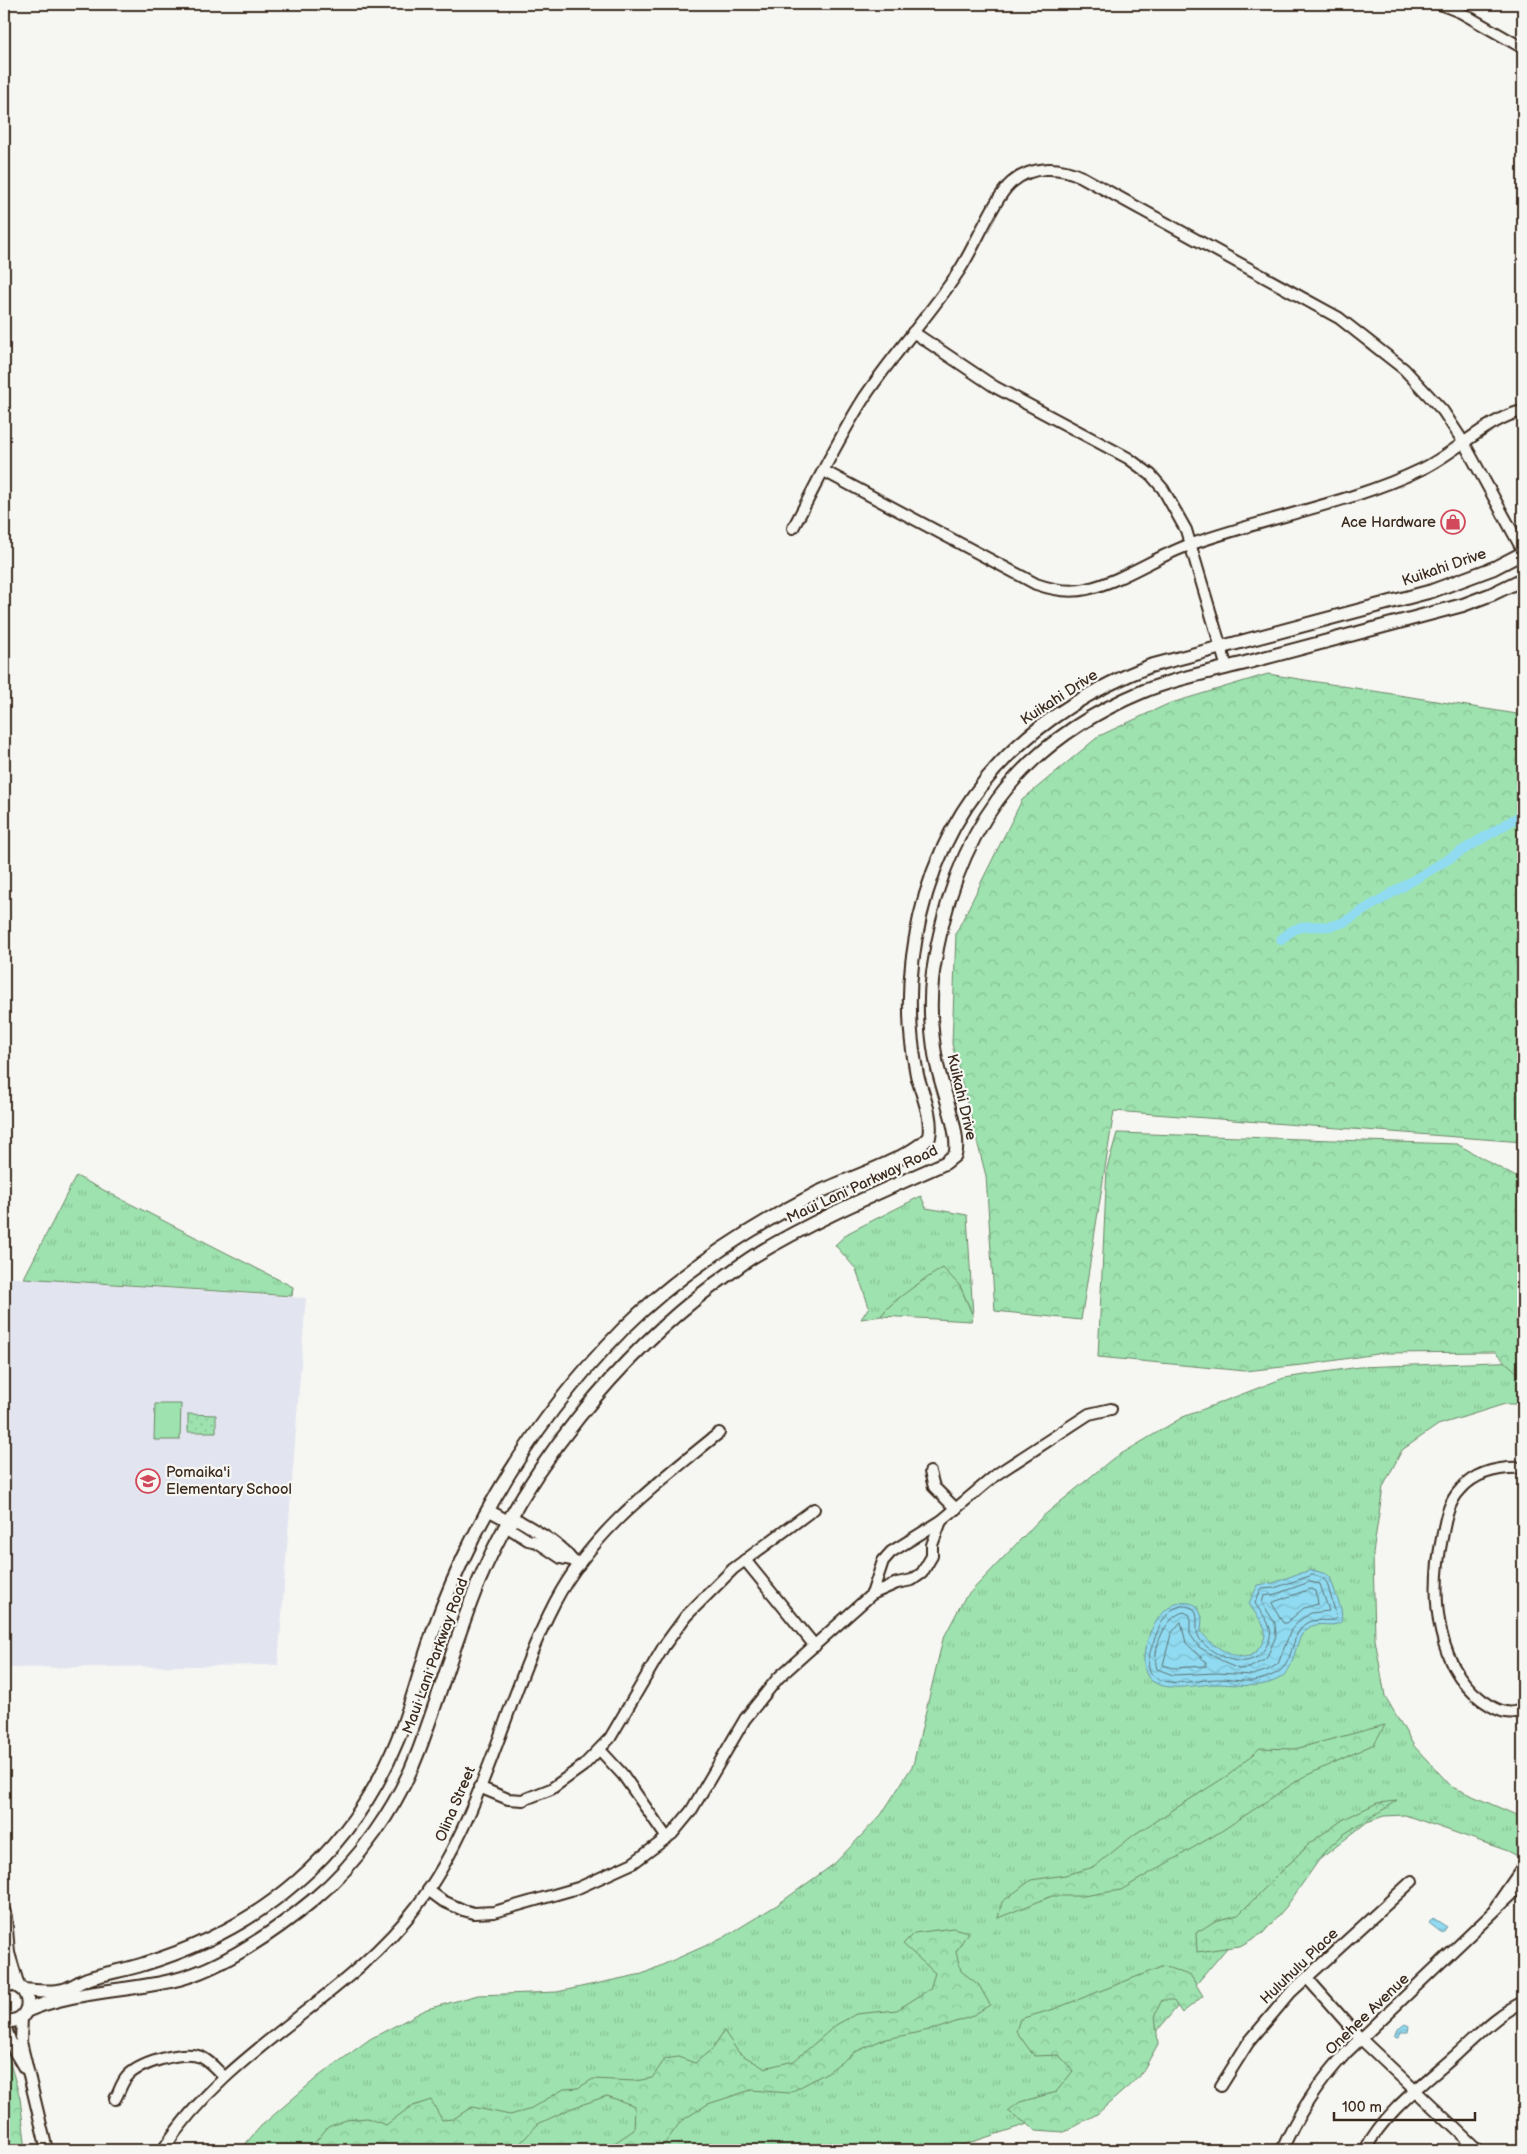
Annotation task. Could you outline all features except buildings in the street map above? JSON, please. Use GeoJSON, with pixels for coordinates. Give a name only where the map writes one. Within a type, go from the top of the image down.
{"type":"FeatureCollection","features":[{"type":"Feature","properties":{"kind":"main road","name":"Kuikahi Drive"},"geometry":{"type":"LineString","coordinates":[[929,1137],[930,1124],[912,1050],[910,1012],[914,946],[932,877],[950,836],[975,791],[995,767],[1030,734],[1084,697],[1150,666],[1440,588],[1494,568],[1523,552]]}},
{"type":"Feature","properties":{"kind":"main road","name":"Kuikahi Drive"},"geometry":{"type":"LineString","coordinates":[[955,1155],[957,1141],[936,1061],[931,1021],[933,974],[946,906],[957,872],[977,830],[1010,784],[1033,760],[1057,741],[1144,691],[1463,604],[1523,580]]}},
{"type":"Feature","properties":{"kind":"main road","name":"Maui Lani Parkway Road"},"geometry":{"type":"LineString","coordinates":[[4,1985],[21,1988],[63,1990],[88,1979],[179,1954],[240,1924],[276,1900],[312,1867],[335,1844],[355,1818],[381,1776],[398,1738],[444,1602],[488,1510],[534,1436],[577,1379],[626,1327],[679,1280],[737,1238],[818,1193],[914,1150],[929,1137]]}},
{"type":"Feature","properties":{"kind":"main road","name":"Maui Lani Parkway Road"},"geometry":{"type":"LineString","coordinates":[[4,2022],[13,2021],[24,2014],[72,1996],[179,1979],[242,1949],[281,1926],[316,1898],[348,1866],[376,1830],[410,1772],[481,1577],[510,1522],[567,1432],[620,1368],[682,1309],[750,1258],[823,1217],[945,1163],[955,1155]]}},
{"type":"Feature","properties":{"kind":"main road"},"geometry":{"type":"LineString","coordinates":[[21,1988],[28,2000],[24,2014]]}},
{"type":"Feature","properties":{"kind":"street"},"geometry":{"type":"LineString","coordinates":[[1440,4],[1460,12],[1523,48]]}},
{"type":"Feature","properties":{"kind":"street"},"geometry":{"type":"LineString","coordinates":[[793,528],[864,400],[961,269],[1004,192],[1012,183],[1023,176],[1046,169],[1069,171],[1339,318],[1404,369],[1443,411],[1464,443],[1523,552]]}},
{"type":"Feature","properties":{"kind":"street"},"geometry":{"type":"LineString","coordinates":[[913,332],[995,387],[1140,466],[1157,482],[1172,503],[1186,530],[1227,668]]}},
{"type":"Feature","properties":{"kind":"street"},"geometry":{"type":"LineString","coordinates":[[824,471],[1036,584],[1052,590],[1089,588],[1116,579],[1190,544],[1396,481],[1450,454],[1506,417],[1523,411]]}},
{"type":"Feature","properties":{"kind":"street"},"geometry":{"type":"LineString","coordinates":[[872,1594],[883,1561],[891,1552],[942,1521],[997,1474],[1081,1419],[1089,1414],[1112,1409]]}},
{"type":"Feature","properties":{"kind":"street","name":"Olina Street"},"geometry":{"type":"LineString","coordinates":[[163,2150],[184,2120],[210,2090],[384,1945],[428,1890],[448,1856],[479,1787],[543,1628],[576,1563],[627,1508],[719,1433]]}},
{"type":"Feature","properties":{"kind":"street"},"geometry":{"type":"LineString","coordinates":[[1523,1468],[1499,1468],[1483,1474],[1460,1490],[1450,1505],[1446,1520],[1439,1551],[1437,1587],[1443,1639],[1458,1675],[1481,1700],[1493,1707],[1505,1713],[1523,1708]]}},
{"type":"Feature","properties":{"kind":"street"},"geometry":{"type":"LineString","coordinates":[[930,1472],[934,1486],[956,1509]]}},
{"type":"Feature","properties":{"kind":"street"},"geometry":{"type":"LineString","coordinates":[[479,1787],[508,1799],[516,1800],[535,1797],[551,1790],[570,1776],[600,1750],[623,1718],[676,1630],[712,1589],[745,1560],[814,1509]]}},
{"type":"Feature","properties":{"kind":"street"},"geometry":{"type":"LineString","coordinates":[[488,1510],[510,1522],[518,1520],[534,1529],[566,1551],[576,1563]]}},
{"type":"Feature","properties":{"kind":"street"},"geometry":{"type":"LineString","coordinates":[[428,1890],[453,1906],[474,1913],[502,1911],[570,1891],[634,1863],[667,1838],[691,1811],[754,1705],[778,1678],[872,1594],[897,1583],[912,1580],[922,1573],[932,1556],[932,1545],[942,1521]]}},
{"type":"Feature","properties":{"kind":"street"},"geometry":{"type":"LineString","coordinates":[[745,1560],[815,1646]]}},
{"type":"Feature","properties":{"kind":"street"},"geometry":{"type":"LineString","coordinates":[[600,1750],[623,1775],[667,1838]]}},
{"type":"Feature","properties":{"kind":"street","name":"Onehee Avenue"},"geometry":{"type":"LineString","coordinates":[[1491,1913],[1523,1866]]}},
{"type":"Feature","properties":{"kind":"street","name":"Huluhulu Place"},"geometry":{"type":"LineString","coordinates":[[1221,2086],[1263,2024],[1307,1978],[1412,1881]]}},
{"type":"Feature","properties":{"kind":"street","name":"Onehee Avenue"},"geometry":{"type":"LineString","coordinates":[[1282,2150],[1300,2114],[1321,2081],[1361,2039],[1523,1884]]}},
{"type":"Feature","properties":{"kind":"street"},"geometry":{"type":"LineString","coordinates":[[4,1910],[9,1953],[21,1988]]}},
{"type":"Feature","properties":{"kind":"street"},"geometry":{"type":"LineString","coordinates":[[1307,1978],[1361,2039],[1478,2150]]}},
{"type":"Feature","properties":{"kind":"street"},"geometry":{"type":"LineString","coordinates":[[1365,2150],[1380,2127],[1416,2090],[1503,2013],[1523,2002]]}},
{"type":"Feature","properties":{"kind":"street"},"geometry":{"type":"LineString","coordinates":[[24,2014],[22,2042],[28,2075],[47,2150]]}},
{"type":"Feature","properties":{"kind":"street"},"geometry":{"type":"LineString","coordinates":[[4,2022],[14,2051],[28,2075]]}},
{"type":"Feature","properties":{"kind":"street"},"geometry":{"type":"LineString","coordinates":[[116,2099],[126,2077],[176,2054],[184,2053],[200,2057],[224,2077]]}},
{"type":"Feature","properties":{"kind":"shaded area","name":"Pomaika'i Elementary School"},"geometry":{"type":"Polygon","coordinates":[[[4,1277],[306,1298],[278,1665],[4,1668],[4,1277]]]}},
{"type":"Feature","properties":{"kind":"green space"},"geometry":{"type":"Polygon","coordinates":[[[1268,674],[1523,715],[1523,1142],[1114,1111],[1081,1320],[995,1311],[986,1176],[952,1044],[956,933],[1022,800],[1099,736],[1168,704],[1268,674]]]}},
{"type":"Feature","properties":{"kind":"green space"},"geometry":{"type":"Polygon","coordinates":[[[1117,1133],[1457,1144],[1523,1181],[1523,1378],[1495,1352],[1383,1353],[1311,1364],[1245,1371],[1098,1357],[1107,1168],[1117,1133]]]}},
{"type":"Feature","properties":{"kind":"green space"},"geometry":{"type":"Polygon","coordinates":[[[76,1176],[293,1287],[292,1296],[24,1278],[76,1176]]]}},
{"type":"Feature","properties":{"kind":"green space"},"geometry":{"type":"Polygon","coordinates":[[[921,1196],[926,1208],[967,1215],[973,1316],[960,1286],[924,1279],[890,1305],[881,1316],[861,1319],[869,1307],[856,1269],[835,1245],[848,1233],[921,1196]]]}},
{"type":"Feature","properties":{"kind":"green space"},"geometry":{"type":"Polygon","coordinates":[[[943,1268],[960,1286],[973,1316],[971,1321],[881,1316],[901,1296],[943,1268]]]}},
{"type":"Feature","properties":{"kind":"green space"},"geometry":{"type":"Polygon","coordinates":[[[1523,1361],[1523,1404],[1505,1404],[1438,1425],[1402,1450],[1383,1487],[1373,1553],[1375,1639],[1385,1696],[1414,1746],[1452,1787],[1523,1818],[1523,1859],[1508,1851],[1405,1815],[1384,1816],[1367,1822],[1305,1871],[1242,1930],[1140,2051],[1043,2119],[947,2150],[240,2150],[261,2126],[319,2076],[370,2039],[427,2009],[478,1995],[557,1992],[642,1974],[723,1938],[777,1905],[834,1864],[881,1815],[913,1765],[943,1639],[964,1599],[1042,1517],[1111,1460],[1183,1417],[1284,1378],[1359,1367],[1523,1361]]]}},
{"type":"Feature","properties":{"kind":"green space"},"geometry":{"type":"Polygon","coordinates":[[[155,1404],[181,1404],[180,1440],[154,1440],[155,1404]]]}},
{"type":"Feature","properties":{"kind":"green space"},"geometry":{"type":"Polygon","coordinates":[[[188,1414],[216,1415],[216,1432],[188,1432],[188,1414]]]}},
{"type":"Feature","properties":{"kind":"green space"},"geometry":{"type":"Polygon","coordinates":[[[1385,1725],[1374,1744],[1303,1777],[1220,1832],[1121,1890],[1083,1896],[1052,1896],[998,1918],[1002,1902],[1031,1880],[1065,1875],[1094,1867],[1135,1834],[1230,1774],[1260,1748],[1295,1749],[1385,1725]]]}},
{"type":"Feature","properties":{"kind":"green space"},"geometry":{"type":"Polygon","coordinates":[[[1397,1801],[1344,1834],[1326,1850],[1286,1907],[1263,1933],[1240,1946],[1197,1952],[1196,1933],[1215,1921],[1238,1915],[1311,1842],[1344,1819],[1377,1803],[1397,1801]]]}},
{"type":"Feature","properties":{"kind":"green space"},"geometry":{"type":"Polygon","coordinates":[[[953,1928],[968,1932],[956,1952],[961,1971],[979,1985],[990,2005],[970,2017],[939,2028],[882,2040],[855,2052],[828,2072],[789,2093],[751,2090],[708,2104],[681,2121],[660,2150],[607,2150],[607,2148],[634,2130],[635,2106],[607,2096],[572,2108],[538,2124],[514,2150],[302,2150],[312,2146],[328,2127],[346,2120],[367,2118],[386,2125],[410,2107],[431,2100],[442,2120],[453,2119],[472,2107],[510,2115],[528,2110],[564,2089],[578,2088],[593,2079],[635,2081],[652,2078],[665,2059],[678,2057],[695,2063],[712,2049],[724,2031],[739,2053],[764,2068],[794,2061],[836,2025],[856,2014],[897,2010],[930,1989],[935,1973],[903,1944],[914,1933],[953,1928]]]}},
{"type":"Feature","properties":{"kind":"green space"},"geometry":{"type":"Polygon","coordinates":[[[1164,1966],[1191,1976],[1203,1996],[1182,2013],[1173,2000],[1162,2000],[1155,2014],[1158,2044],[1140,2076],[1097,2114],[1064,2132],[1036,2130],[1008,2111],[1020,2102],[1056,2092],[1073,2071],[1059,2055],[1034,2056],[1016,2031],[1020,2019],[1054,2009],[1164,1966]]]}},
{"type":"Feature","properties":{"kind":"green space"},"geometry":{"type":"Polygon","coordinates":[[[4,2049],[7,2052],[20,2098],[26,2150],[4,2150],[4,2049]]]}},
{"type":"Feature","properties":{"kind":"water"},"geometry":{"type":"Polygon","coordinates":[[[1313,1570],[1330,1577],[1341,1609],[1342,1621],[1334,1625],[1316,1625],[1307,1629],[1299,1640],[1290,1667],[1280,1678],[1265,1684],[1249,1686],[1216,1684],[1166,1687],[1152,1681],[1146,1672],[1144,1660],[1146,1645],[1160,1616],[1171,1607],[1183,1603],[1197,1606],[1202,1617],[1201,1632],[1206,1638],[1229,1654],[1246,1657],[1253,1654],[1259,1648],[1265,1635],[1262,1623],[1249,1603],[1258,1585],[1273,1583],[1313,1570]]]}},
{"type":"Feature","properties":{"kind":"water"},"geometry":{"type":"Polygon","coordinates":[[[1433,1918],[1447,1927],[1442,1933],[1429,1923],[1433,1918]]]}},
{"type":"Feature","properties":{"kind":"water"},"geometry":{"type":"Polygon","coordinates":[[[1405,2024],[1409,2026],[1408,2032],[1401,2032],[1399,2038],[1395,2037],[1398,2029],[1405,2024]]]}},
{"type":"Feature","properties":{"kind":"waterway"},"geometry":{"type":"LineString","coordinates":[[1281,940],[1297,928],[1335,925],[1344,922],[1523,814]]}},
{"type":"Feature","properties":{"kind":"place","name":"Ace Hardware"},"geometry":{"type":"Point","coordinates":[1453,522]}},
{"type":"Feature","properties":{"kind":"place","name":"Pomaika'i Elementary School"},"geometry":{"type":"Point","coordinates":[148,1481]}}]}
